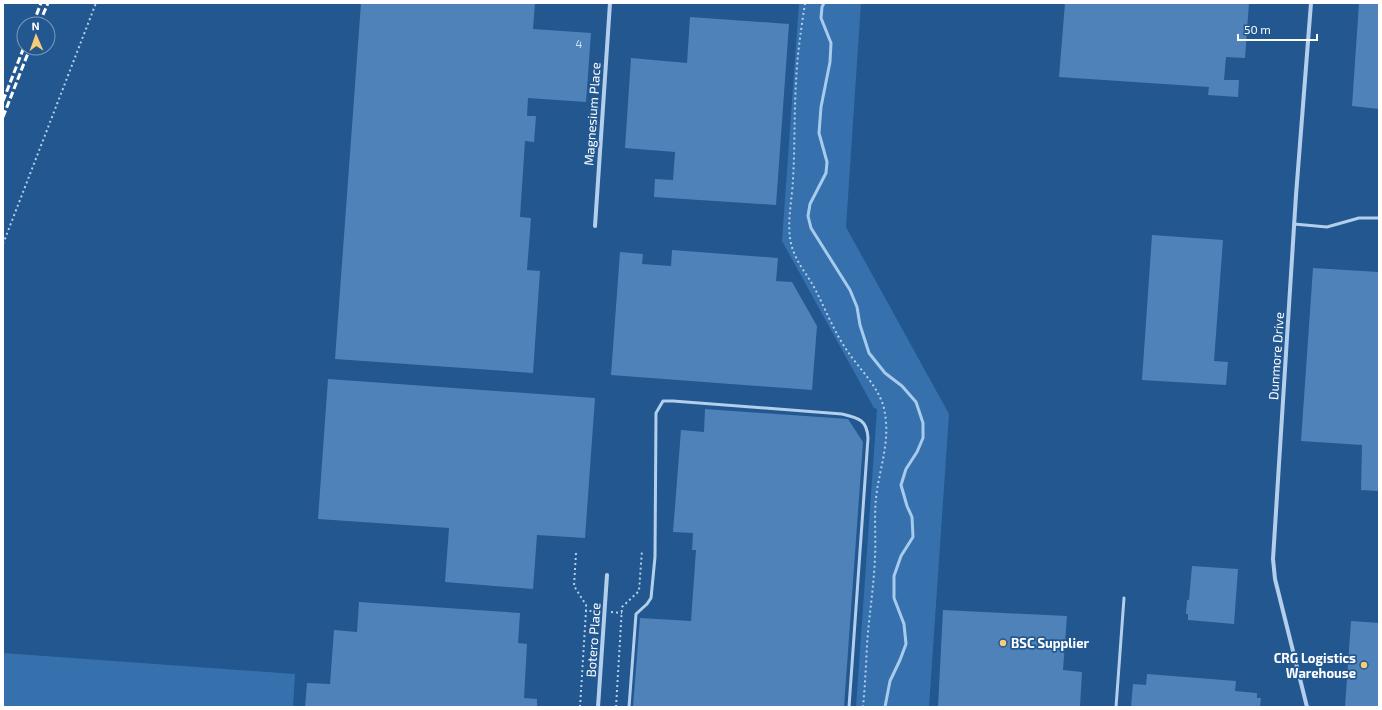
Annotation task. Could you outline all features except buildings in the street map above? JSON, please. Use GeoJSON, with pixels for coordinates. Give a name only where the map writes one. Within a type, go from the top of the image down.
{"type":"FeatureCollection","features":[{"type":"Feature","properties":{"kind":"street","name":"Magnesium Place"},"geometry":{"type":"LineString","coordinates":[[595,226],[610,3]]}},
{"type":"Feature","properties":{"kind":"street","name":"Dunmore Drive"},"geometry":{"type":"LineString","coordinates":[[1307,707],[1275,579],[1273,559],[1294,224],[1311,3]]}},
{"type":"Feature","properties":{"kind":"street","name":"Botero Place"},"geometry":{"type":"LineString","coordinates":[[598,707],[607,575]]}},
{"type":"Feature","properties":{"kind":"lane"},"geometry":{"type":"LineString","coordinates":[[1294,224],[1327,227],[1359,218],[1379,218]]}},
{"type":"Feature","properties":{"kind":"lane"},"geometry":{"type":"LineString","coordinates":[[629,707],[636,614],[651,598],[655,557],[656,413],[664,401],[673,401],[842,414],[859,419],[867,429],[868,438],[849,707]]}},
{"type":"Feature","properties":{"kind":"lane"},"geometry":{"type":"LineString","coordinates":[[1116,707],[1124,598]]}},
{"type":"Feature","properties":{"kind":"path"},"geometry":{"type":"LineString","coordinates":[[3,244],[96,3]]}},
{"type":"Feature","properties":{"kind":"path"},"geometry":{"type":"LineString","coordinates":[[805,3],[800,31],[796,83],[793,180],[789,211],[790,234],[794,253],[802,270],[813,285],[826,313],[847,351],[875,388],[884,406],[886,414],[886,438],[876,498],[875,557],[863,707]]}},
{"type":"Feature","properties":{"kind":"path"},"geometry":{"type":"LineString","coordinates":[[616,707],[622,607],[639,591],[642,550]]}},
{"type":"Feature","properties":{"kind":"path"},"geometry":{"type":"LineString","coordinates":[[576,552],[574,586],[586,605],[580,707]]}},
{"type":"Feature","properties":{"kind":"path"},"geometry":{"type":"LineString","coordinates":[[586,611],[622,613]]}},
{"type":"Feature","properties":{"kind":"shaded area"},"geometry":{"type":"Polygon","coordinates":[[[799,3],[861,3],[846,227],[949,414],[929,707],[856,707],[877,409],[874,408],[782,241],[799,3]]]}},
{"type":"Feature","properties":{"kind":"shaded area"},"geometry":{"type":"Polygon","coordinates":[[[3,653],[295,674],[293,707],[3,707],[3,653]]]}},
{"type":"Feature","properties":{"kind":"waterway"},"geometry":{"type":"LineString","coordinates":[[824,3],[821,18],[831,43],[830,62],[821,107],[819,133],[827,162],[826,173],[810,204],[808,216],[811,228],[850,290],[857,307],[860,325],[869,353],[885,373],[902,386],[916,402],[923,423],[923,438],[917,452],[906,469],[901,485],[912,517],[913,537],[901,556],[894,576],[894,598],[904,624],[906,644],[890,681],[885,707]]}},
{"type":"Feature","properties":{"kind":"railway"},"geometry":{"type":"LineString","coordinates":[[36,16],[41,3]]}},
{"type":"Feature","properties":{"kind":"railway"},"geometry":{"type":"LineString","coordinates":[[42,16],[48,3]]}},
{"type":"Feature","properties":{"kind":"railway"},"geometry":{"type":"LineString","coordinates":[[3,101],[20,56]]}},
{"type":"Feature","properties":{"kind":"railway"},"geometry":{"type":"LineString","coordinates":[[3,117],[27,56]]}},
{"type":"Feature","properties":{"kind":"place","name":"BSC Supplier"},"geometry":{"type":"Point","coordinates":[1003,643]}},
{"type":"Feature","properties":{"kind":"place","name":"CRG Logistics Warehouse"},"geometry":{"type":"Point","coordinates":[1364,665]}}]}
